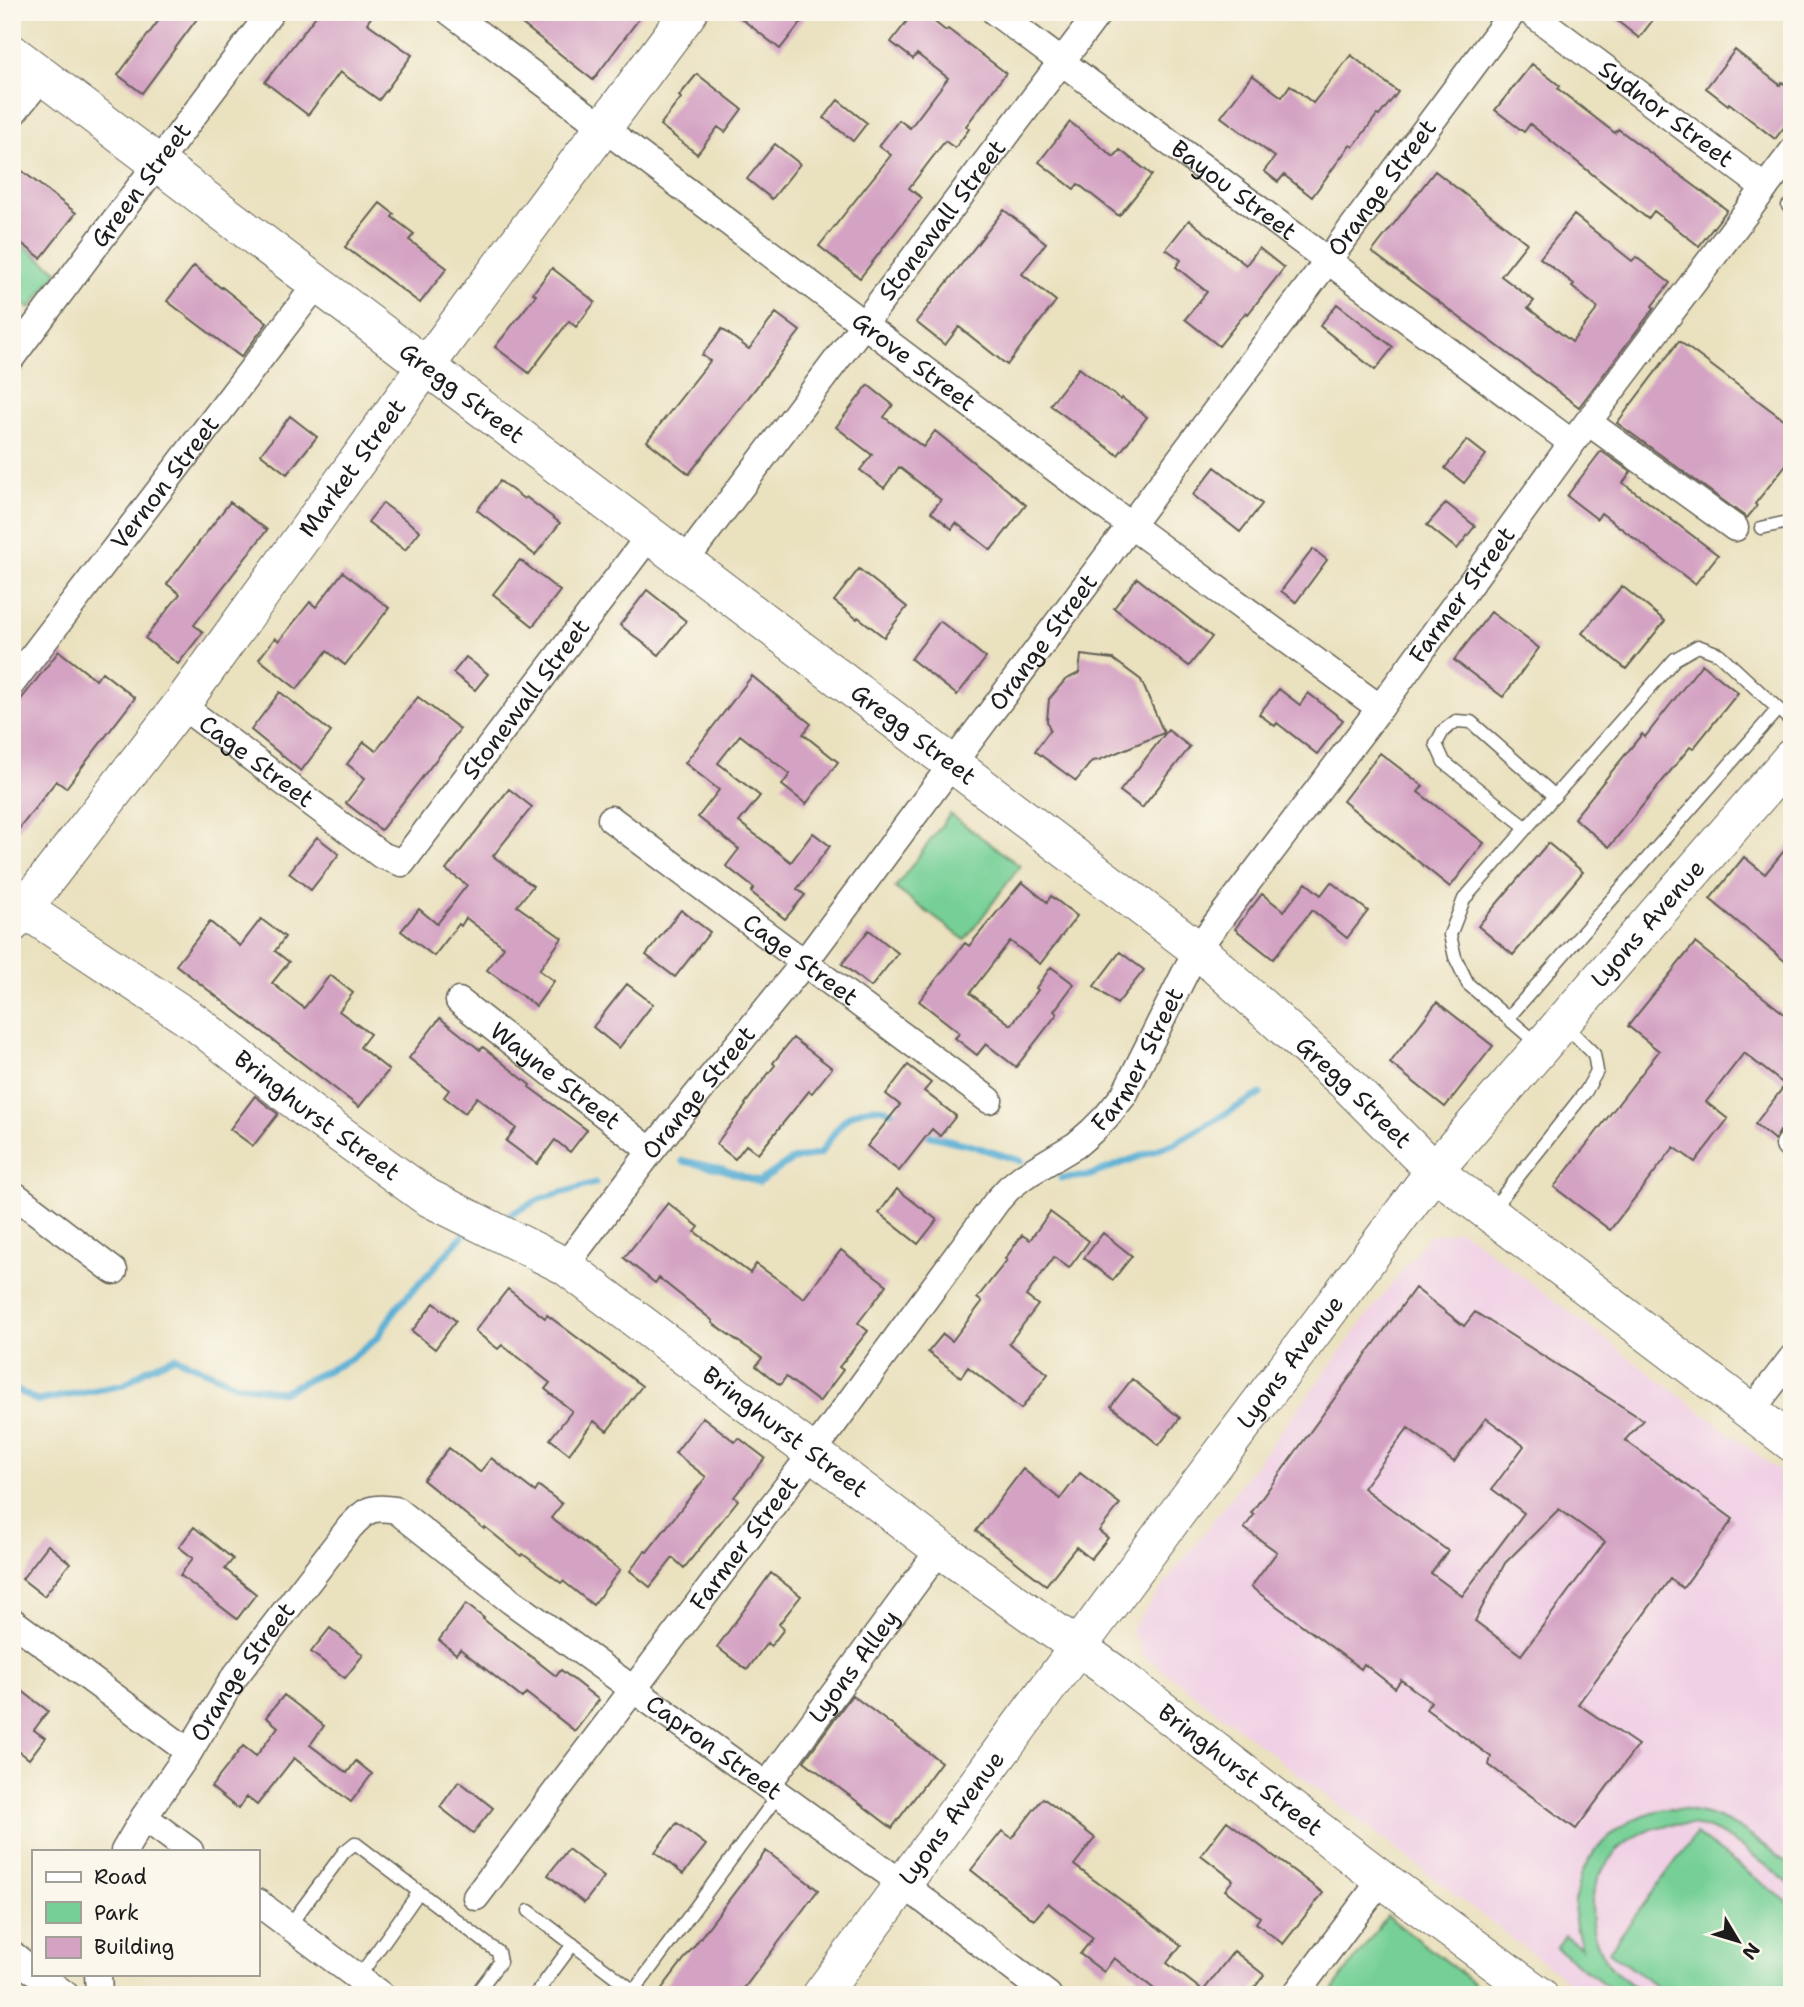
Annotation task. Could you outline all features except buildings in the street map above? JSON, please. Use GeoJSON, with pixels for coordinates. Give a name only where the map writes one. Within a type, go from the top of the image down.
{"type":"FeatureCollection","features":[{"type":"Feature","properties":{"kind":"street","name":"Green Street"},"geometry":{"type":"LineString","coordinates":[[12,357],[271,12]]}},
{"type":"Feature","properties":{"kind":"street","name":"Grove Street"},"geometry":{"type":"LineString","coordinates":[[450,12],[481,21],[601,128],[1130,525],[1380,708]]}},
{"type":"Feature","properties":{"kind":"street","name":"Market Street"},"geometry":{"type":"LineString","coordinates":[[16,911],[181,705],[426,366],[689,12]]}},
{"type":"Feature","properties":{"kind":"street","name":"Bayou Street"},"geometry":{"type":"LineString","coordinates":[[995,12],[1328,259],[1580,433],[1735,528]]}},
{"type":"Feature","properties":{"kind":"street","name":"Stonewall Street"},"geometry":{"type":"LineString","coordinates":[[684,561],[1099,12]]}},
{"type":"Feature","properties":{"kind":"street","name":"Orange Street"},"geometry":{"type":"LineString","coordinates":[[565,1266],[651,1151],[804,963],[1513,12]]}},
{"type":"Feature","properties":{"kind":"street","name":"Sydnor Street"},"geometry":{"type":"LineString","coordinates":[[1530,12],[1765,188]]}},
{"type":"Feature","properties":{"kind":"street","name":"Gregg Street"},"geometry":{"type":"LineString","coordinates":[[12,53],[1197,949],[1346,1083],[1434,1171],[1792,1443]]}},
{"type":"Feature","properties":{"kind":"street"},"geometry":{"type":"LineString","coordinates":[[12,114],[43,76]]}},
{"type":"Feature","properties":{"kind":"street"},"geometry":{"type":"LineString","coordinates":[[1765,188],[1792,152]]}},
{"type":"Feature","properties":{"kind":"street","name":"Farmer Street"},"geometry":{"type":"LineString","coordinates":[[476,1897],[813,1452],[997,1201],[1024,1176],[1092,1131],[1124,1095],[1197,949],[1380,708],[1580,433],[1765,188]]}},
{"type":"Feature","properties":{"kind":"street","name":"Vernon Street"},"geometry":{"type":"LineString","coordinates":[[12,683],[317,284]]}},
{"type":"Feature","properties":{"kind":"street","name":"Stonewall Street"},"geometry":{"type":"LineString","coordinates":[[402,863],[649,536]]}},
{"type":"Feature","properties":{"kind":"street","name":"Cage Street"},"geometry":{"type":"LineString","coordinates":[[181,705],[381,855],[402,863]]}},
{"type":"Feature","properties":{"kind":"street","name":"Lyons Avenue"},"geometry":{"type":"LineString","coordinates":[[821,1995],[1434,1171],[1792,757]]}},
{"type":"Feature","properties":{"kind":"street","name":"Cage Street"},"geometry":{"type":"LineString","coordinates":[[611,819],[989,1100]]}},
{"type":"Feature","properties":{"kind":"street","name":"Bringhurst Street"},"geometry":{"type":"LineString","coordinates":[[16,911],[196,1023],[308,1111],[427,1197],[565,1266],[940,1549],[1078,1647],[1539,1995]]}},
{"type":"Feature","properties":{"kind":"street","name":"Wayne Street"},"geometry":{"type":"LineString","coordinates":[[459,1002],[651,1151]]}},
{"type":"Feature","properties":{"kind":"street"},"geometry":{"type":"LineString","coordinates":[[12,1193],[114,1271]]}},
{"type":"Feature","properties":{"kind":"street"},"geometry":{"type":"LineString","coordinates":[[1751,1412],[1792,1358]]}},
{"type":"Feature","properties":{"kind":"street","name":"Orange Street"},"geometry":{"type":"LineString","coordinates":[[125,1850],[241,1668],[351,1527],[363,1513],[378,1507]]}},
{"type":"Feature","properties":{"kind":"street","name":"Capron Street"},"geometry":{"type":"LineString","coordinates":[[378,1507],[396,1510],[511,1601],[903,1884],[1048,1995]]}},
{"type":"Feature","properties":{"kind":"street","name":"Lyons Alley"},"geometry":{"type":"LineString","coordinates":[[773,1789],[940,1549]]}},
{"type":"Feature","properties":{"kind":"street"},"geometry":{"type":"LineString","coordinates":[[12,1621],[189,1752]]}},
{"type":"Feature","properties":{"kind":"street"},"geometry":{"type":"LineString","coordinates":[[144,1816],[189,1850]]}},
{"type":"Feature","properties":{"kind":"street"},"geometry":{"type":"LineString","coordinates":[[1295,1995],[1382,1879]]}},
{"type":"Feature","properties":{"kind":"street"},"geometry":{"type":"LineString","coordinates":[[259,1904],[381,1995]]}},
{"type":"Feature","properties":{"kind":"street"},"geometry":{"type":"LineString","coordinates":[[12,1955],[32,1969]]}},
{"type":"Feature","properties":{"kind":"street"},"geometry":{"type":"LineString","coordinates":[[40,1976],[66,1995]]}},
{"type":"Feature","properties":{"kind":"street"},"geometry":{"type":"LineString","coordinates":[[98,1976],[99,1995]]}},
{"type":"Feature","properties":{"kind":"lane"},"geometry":{"type":"LineString","coordinates":[[1761,528],[1792,521]]}},
{"type":"Feature","properties":{"kind":"lane"},"geometry":{"type":"LineString","coordinates":[[1489,1213],[1586,1091],[1597,1071],[1594,1054],[1552,1034],[1508,1018],[1468,984],[1455,957],[1450,935],[1464,899],[1675,659],[1698,646],[1719,654],[1792,722]]}},
{"type":"Feature","properties":{"kind":"lane"},"geometry":{"type":"LineString","coordinates":[[1508,1018],[1778,709]]}},
{"type":"Feature","properties":{"kind":"lane"},"geometry":{"type":"LineString","coordinates":[[1527,828],[1444,762],[1436,744],[1443,731],[1455,721],[1471,722],[1555,796]]}},
{"type":"Feature","properties":{"kind":"lane"},"geometry":{"type":"LineString","coordinates":[[529,1911],[634,1992],[773,1789]]}},
{"type":"Feature","properties":{"kind":"lane"},"geometry":{"type":"LineString","coordinates":[[289,1926],[344,1852],[355,1843],[498,1952],[500,1962],[475,1995]]}},
{"type":"Feature","properties":{"kind":"lane"},"geometry":{"type":"LineString","coordinates":[[358,1978],[419,1892]]}},
{"type":"Feature","properties":{"kind":"lane"},"geometry":{"type":"LineString","coordinates":[[535,1995],[573,1944]]}},
{"type":"Feature","properties":{"kind":"shaded area"},"geometry":{"type":"Polygon","coordinates":[[[1461,1230],[1792,1481],[1792,1995],[1586,1995],[1143,1655],[1131,1629],[1428,1236],[1461,1230]]]}},
{"type":"Feature","properties":{"kind":"green space"},"geometry":{"type":"Polygon","coordinates":[[[12,236],[58,272],[30,308],[12,294],[12,236]]]}},
{"type":"Feature","properties":{"kind":"green space"},"geometry":{"type":"Polygon","coordinates":[[[950,814],[1020,866],[965,940],[895,888],[950,814]]]}},
{"type":"Feature","properties":{"kind":"green space"},"geometry":{"type":"Polygon","coordinates":[[[1665,1809],[1703,1813],[1734,1825],[1792,1867],[1792,1886],[1724,1836],[1702,1827],[1675,1825],[1650,1830],[1628,1842],[1610,1858],[1598,1879],[1592,1903],[1593,1928],[1602,1954],[1615,1972],[1645,1995],[1619,1995],[1556,1948],[1565,1936],[1582,1948],[1576,1927],[1575,1905],[1578,1885],[1596,1850],[1626,1824],[1665,1809]]]}},
{"type":"Feature","properties":{"kind":"green space"},"geometry":{"type":"Polygon","coordinates":[[[1696,1834],[1792,1905],[1792,1995],[1668,1995],[1609,1951],[1696,1834]]]}},
{"type":"Feature","properties":{"kind":"green space"},"geometry":{"type":"Polygon","coordinates":[[[1387,1916],[1474,1983],[1465,1995],[1329,1995],[1387,1916]]]}},
{"type":"Feature","properties":{"kind":"waterway"},"geometry":{"type":"LineString","coordinates":[[1061,1178],[1088,1176],[1175,1143],[1260,1094]]}},
{"type":"Feature","properties":{"kind":"waterway"},"geometry":{"type":"LineString","coordinates":[[683,1161],[722,1169],[759,1182],[792,1160],[820,1154],[840,1125],[853,1114],[880,1108],[900,1116]]}},
{"type":"Feature","properties":{"kind":"waterway"},"geometry":{"type":"LineString","coordinates":[[922,1130],[931,1136],[1021,1161]]}},
{"type":"Feature","properties":{"kind":"waterway"},"geometry":{"type":"LineString","coordinates":[[511,1214],[540,1199],[595,1183]]}},
{"type":"Feature","properties":{"kind":"waterway"},"geometry":{"type":"LineString","coordinates":[[12,1387],[37,1401],[124,1385],[147,1369],[175,1357],[235,1384],[282,1392],[349,1360],[377,1338],[397,1307],[463,1235]]}}]}
